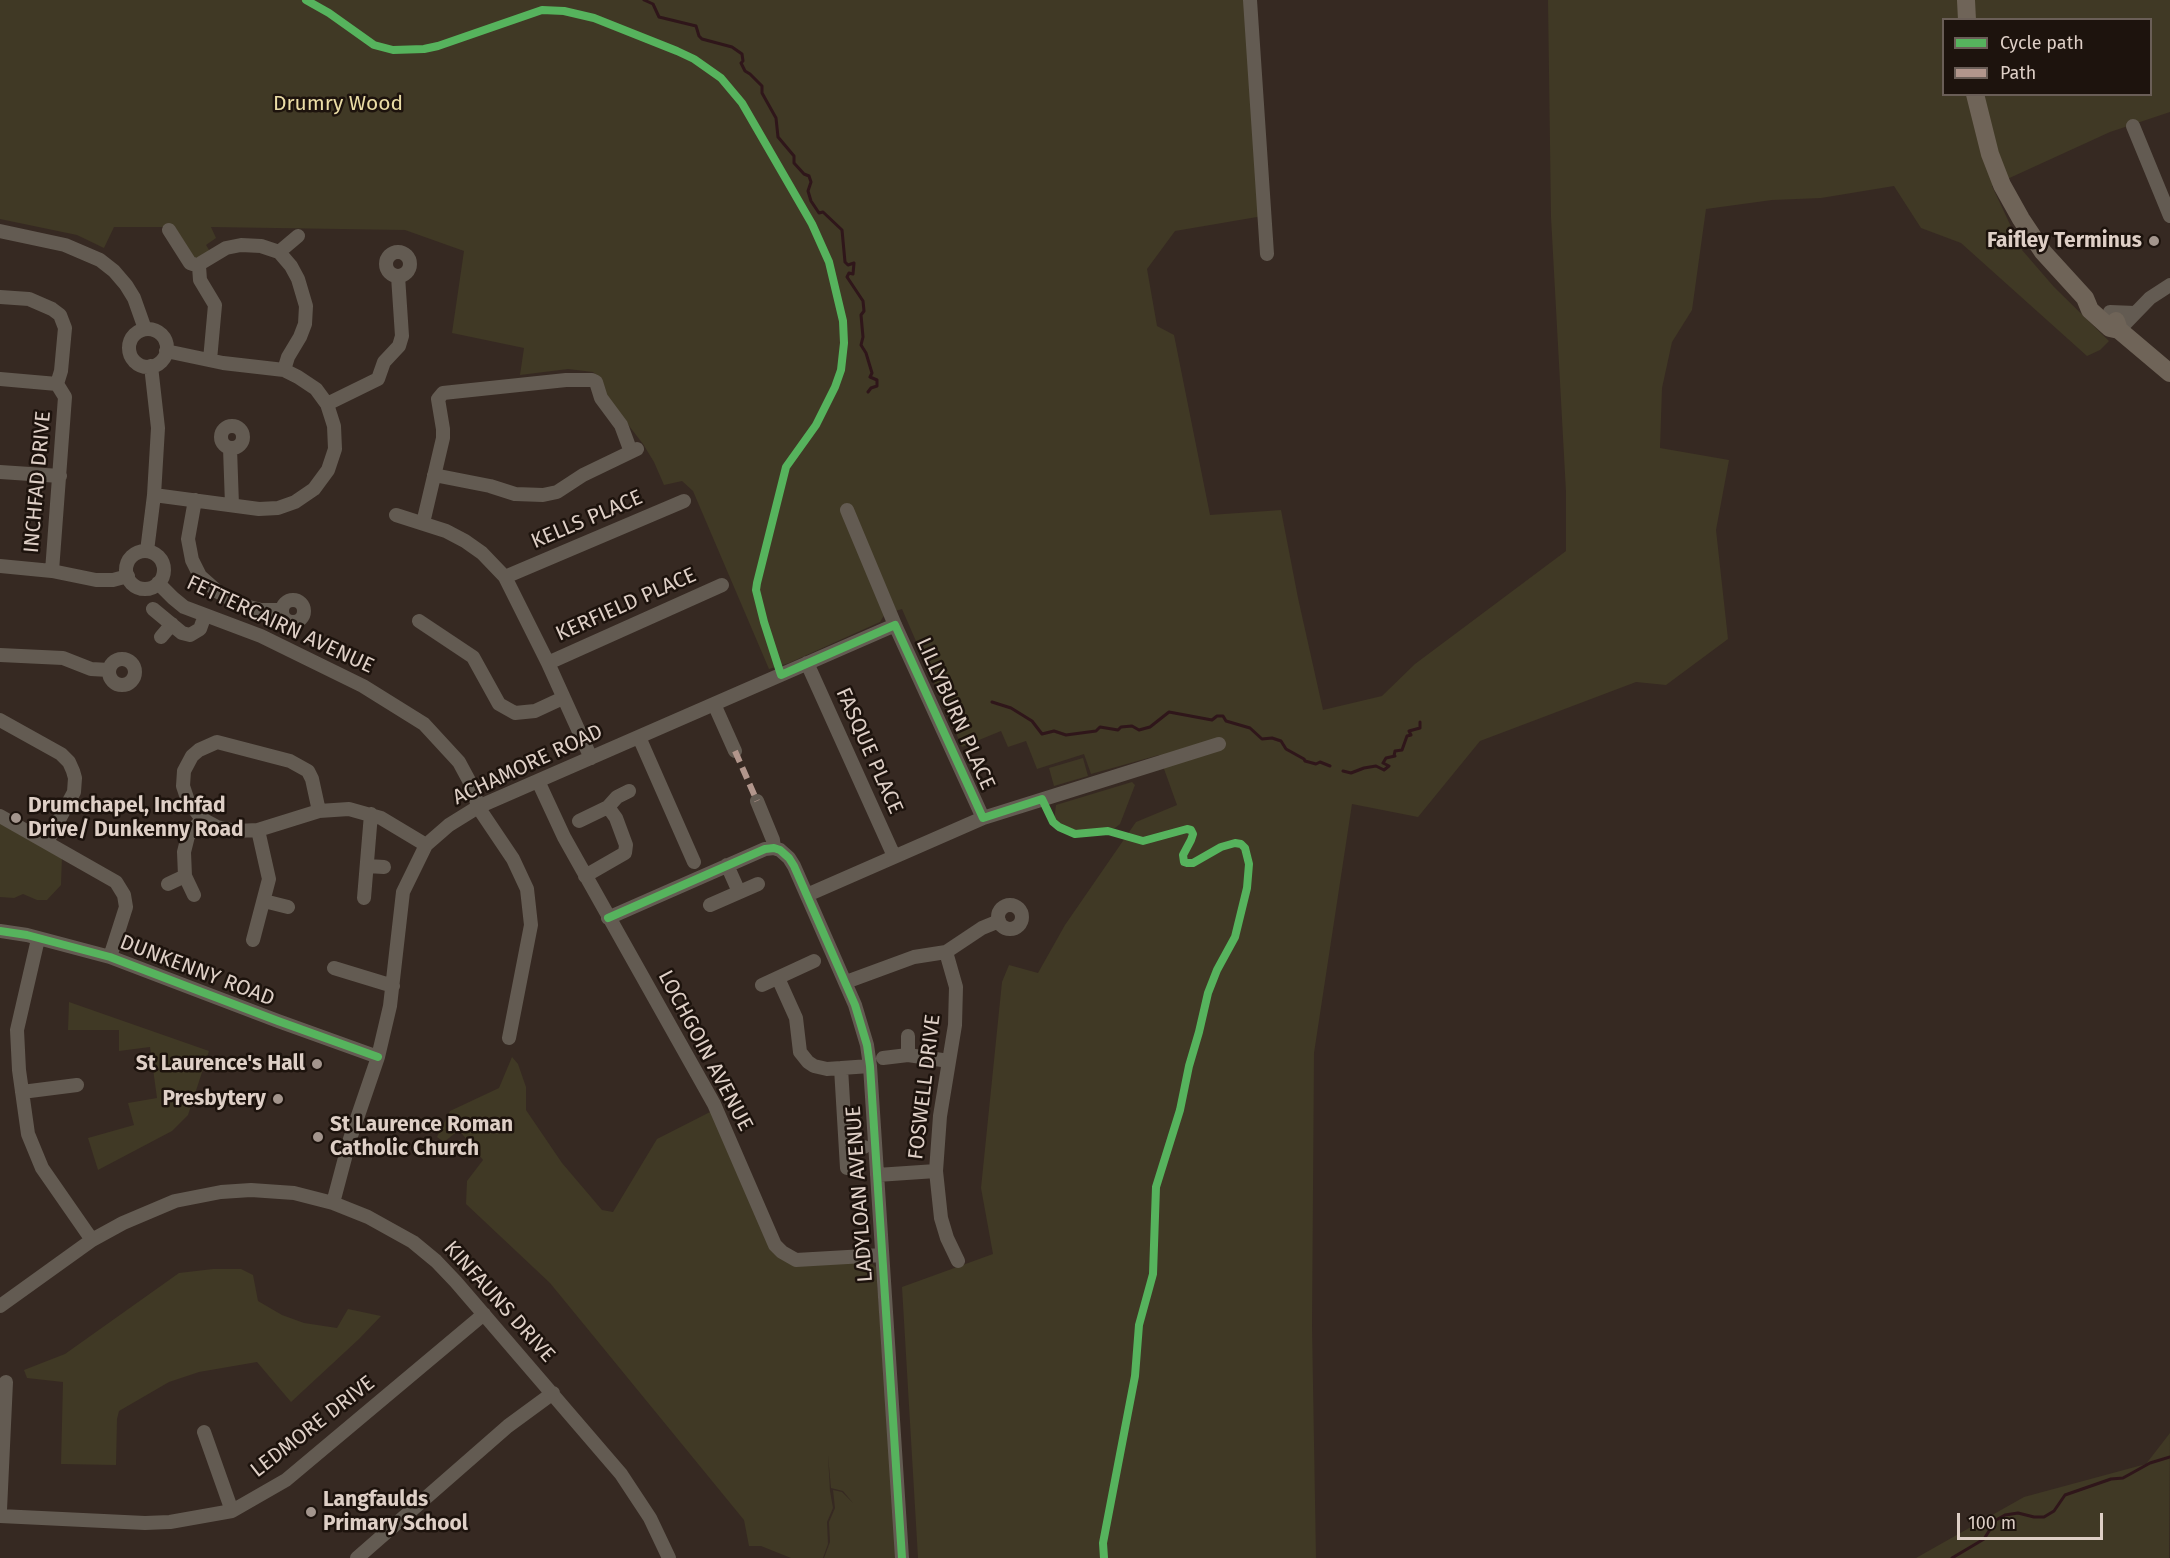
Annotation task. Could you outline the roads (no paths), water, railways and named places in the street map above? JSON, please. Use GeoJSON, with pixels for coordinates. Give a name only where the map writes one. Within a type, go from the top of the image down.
{"type":"FeatureCollection","features":[{"type":"Feature","properties":{"kind":"main road"},"geometry":{"type":"LineString","coordinates":[[1966,0],[1967,18]]}},
{"type":"Feature","properties":{"kind":"main road"},"geometry":{"type":"LineString","coordinates":[[1976,96],[1990,154],[2002,185],[2021,219],[2043,252],[2085,298],[2090,310],[2110,328],[2119,330]]}},
{"type":"Feature","properties":{"kind":"main road"},"geometry":{"type":"LineString","coordinates":[[2085,298],[2097,299],[2110,312],[2119,330],[2170,373]]}},
{"type":"Feature","properties":{"kind":"street"},"geometry":{"type":"LineString","coordinates":[[1250,0],[1267,254]]}},
{"type":"Feature","properties":{"kind":"street"},"geometry":{"type":"LineString","coordinates":[[2133,126],[2170,216]]}},
{"type":"Feature","properties":{"kind":"street"},"geometry":{"type":"LineString","coordinates":[[169,230],[190,263],[199,266]]}},
{"type":"Feature","properties":{"kind":"street"},"geometry":{"type":"LineString","coordinates":[[0,231],[65,245],[100,260],[126,285],[134,298],[145,329]]}},
{"type":"Feature","properties":{"kind":"street"},"geometry":{"type":"LineString","coordinates":[[279,252],[298,236]]}},
{"type":"Feature","properties":{"kind":"street"},"geometry":{"type":"LineString","coordinates":[[210,360],[215,305],[200,280],[199,266],[214,254],[233,245],[261,246],[279,252],[295,273],[306,306],[305,324],[284,370]]}},
{"type":"Feature","properties":{"kind":"street"},"geometry":{"type":"LineString","coordinates":[[327,404],[376,381],[384,362],[399,346],[402,336],[398,276]]}},
{"type":"Feature","properties":{"kind":"street"},"geometry":{"type":"LineString","coordinates":[[2119,330],[2150,298],[2170,285]]}},
{"type":"Feature","properties":{"kind":"street"},"geometry":{"type":"LineString","coordinates":[[0,297],[29,299],[60,315],[65,328],[61,371],[57,384]]}},
{"type":"Feature","properties":{"kind":"street"},"geometry":{"type":"LineString","coordinates":[[2110,312],[2135,313]]}},
{"type":"Feature","properties":{"kind":"street"},"geometry":{"type":"LineString","coordinates":[[145,329],[157,331],[166,345],[166,351],[159,363],[151,366],[138,364],[130,354],[130,341],[134,335],[145,329]]}},
{"type":"Feature","properties":{"kind":"street"},"geometry":{"type":"LineString","coordinates":[[154,495],[259,509],[278,508],[296,502],[315,489],[328,470],[335,449],[334,426],[327,404],[308,382],[284,370],[210,360],[166,351]]}},
{"type":"Feature","properties":{"kind":"street"},"geometry":{"type":"LineString","coordinates":[[147,551],[154,495],[158,428],[151,366]]}},
{"type":"Feature","properties":{"kind":"street","name":"INCHFAD DRIVE"},"geometry":{"type":"LineString","coordinates":[[0,379],[57,384],[64,392],[66,402],[52,571]]}},
{"type":"Feature","properties":{"kind":"street"},"geometry":{"type":"LineString","coordinates":[[423,523],[442,438],[443,429],[438,399],[443,393],[566,380],[592,380],[596,382],[601,398],[621,425],[635,450],[583,474],[557,492],[543,495],[515,494],[490,486],[434,475]]}},
{"type":"Feature","properties":{"kind":"street"},"geometry":{"type":"LineString","coordinates":[[230,448],[232,504]]}},
{"type":"Feature","properties":{"kind":"street"},"geometry":{"type":"LineString","coordinates":[[0,472],[60,476]]}},
{"type":"Feature","properties":{"kind":"street"},"geometry":{"type":"LineString","coordinates":[[195,500],[188,539],[192,560],[200,576],[218,592],[241,605],[261,610],[282,610]]}},
{"type":"Feature","properties":{"kind":"street","name":"KELLS PLACE"},"geometry":{"type":"LineString","coordinates":[[505,577],[684,501]]}},
{"type":"Feature","properties":{"kind":"street","name":"LILLYBURN PLACE"},"geometry":{"type":"LineString","coordinates":[[847,510],[895,625],[983,818]]}},
{"type":"Feature","properties":{"kind":"street"},"geometry":{"type":"LineString","coordinates":[[396,515],[446,531],[465,541],[482,553],[505,577],[548,663],[591,758]]}},
{"type":"Feature","properties":{"kind":"street"},"geometry":{"type":"LineString","coordinates":[[141,551],[158,556],[164,567],[164,573],[153,587],[141,588],[130,581],[128,576],[127,569],[131,558],[141,551]]}},
{"type":"Feature","properties":{"kind":"street"},"geometry":{"type":"LineString","coordinates":[[0,566],[52,571],[105,580],[128,576]]}},
{"type":"Feature","properties":{"kind":"street","name":"FETTERCAIRN AVENUE"},"geometry":{"type":"LineString","coordinates":[[158,583],[184,607],[261,636],[363,686],[424,724],[459,762],[473,788],[478,807],[513,859],[526,889],[530,908],[531,925],[509,1038]]}},
{"type":"Feature","properties":{"kind":"street","name":"KERFIELD PLACE"},"geometry":{"type":"LineString","coordinates":[[548,663],[722,585]]}},
{"type":"Feature","properties":{"kind":"street"},"geometry":{"type":"LineString","coordinates":[[153,609],[182,633],[194,634],[200,629],[205,615]]}},
{"type":"Feature","properties":{"kind":"street"},"geometry":{"type":"LineString","coordinates":[[419,621],[473,657],[499,704],[515,713],[535,711],[563,698]]}},
{"type":"Feature","properties":{"kind":"street"},"geometry":{"type":"LineString","coordinates":[[161,637],[172,624]]}},
{"type":"Feature","properties":{"kind":"street","name":"ACHAMORE ROAD"},"geometry":{"type":"LineString","coordinates":[[333,1203],[350,1139],[378,1057],[393,986],[402,892],[426,845],[449,825],[478,807],[895,625]]}},
{"type":"Feature","properties":{"kind":"street"},"geometry":{"type":"LineString","coordinates":[[0,656],[63,658],[91,669],[109,670]]}},
{"type":"Feature","properties":{"kind":"street","name":"FASQUE PLACE"},"geometry":{"type":"LineString","coordinates":[[807,663],[894,856]]}},
{"type":"Feature","properties":{"kind":"street"},"geometry":{"type":"LineString","coordinates":[[714,704],[735,751]]}},
{"type":"Feature","properties":{"kind":"street"},"geometry":{"type":"LineString","coordinates":[[0,720],[61,754],[69,762],[73,771],[74,792],[47,842]]}},
{"type":"Feature","properties":{"kind":"street"},"geometry":{"type":"LineString","coordinates":[[639,736],[694,862]]}},
{"type":"Feature","properties":{"kind":"street"},"geometry":{"type":"LineString","coordinates":[[319,811],[312,779],[305,768],[290,761],[217,742],[199,750],[192,756],[184,771],[183,786],[188,801],[202,819],[225,830],[258,830],[319,811],[349,809],[371,814],[426,845]]}},
{"type":"Feature","properties":{"kind":"street"},"geometry":{"type":"LineString","coordinates":[[807,895],[983,818],[1219,744]]}},
{"type":"Feature","properties":{"kind":"street","name":"LOCHGOIN AVENUE"},"geometry":{"type":"LineString","coordinates":[[538,781],[585,876],[714,1104],[775,1245],[796,1260],[882,1255]]}},
{"type":"Feature","properties":{"kind":"street"},"geometry":{"type":"LineString","coordinates":[[579,821],[608,807],[617,797],[629,791]]}},
{"type":"Feature","properties":{"kind":"street"},"geometry":{"type":"LineString","coordinates":[[608,918],[765,849],[776,848],[757,801]]}},
{"type":"Feature","properties":{"kind":"street"},"geometry":{"type":"LineString","coordinates":[[585,876],[621,858],[627,850],[616,818],[608,807]]}},
{"type":"Feature","properties":{"kind":"street"},"geometry":{"type":"LineString","coordinates":[[364,898],[371,814]]}},
{"type":"Feature","properties":{"kind":"street"},"geometry":{"type":"LineString","coordinates":[[0,816],[112,879],[121,890],[125,900],[125,913],[110,957]]}},
{"type":"Feature","properties":{"kind":"street"},"geometry":{"type":"LineString","coordinates":[[194,895],[185,876],[183,864],[185,846],[192,829],[202,819]]}},
{"type":"Feature","properties":{"kind":"street"},"geometry":{"type":"LineString","coordinates":[[253,940],[269,874],[258,830]]}},
{"type":"Feature","properties":{"kind":"street","name":"LADYLOAN AVENUE"},"geometry":{"type":"LineString","coordinates":[[776,848],[789,858],[846,982],[861,1023],[870,1066],[902,1558]]}},
{"type":"Feature","properties":{"kind":"street"},"geometry":{"type":"LineString","coordinates":[[367,866],[384,867]]}},
{"type":"Feature","properties":{"kind":"street"},"geometry":{"type":"LineString","coordinates":[[727,866],[739,892]]}},
{"type":"Feature","properties":{"kind":"street"},"geometry":{"type":"LineString","coordinates":[[168,884],[185,876]]}},
{"type":"Feature","properties":{"kind":"street"},"geometry":{"type":"LineString","coordinates":[[710,905],[758,884]]}},
{"type":"Feature","properties":{"kind":"street"},"geometry":{"type":"LineString","coordinates":[[264,901],[288,908]]}},
{"type":"Feature","properties":{"kind":"street"},"geometry":{"type":"LineString","coordinates":[[846,982],[914,957],[946,952],[982,928],[999,921]]}},
{"type":"Feature","properties":{"kind":"street","name":"DUNKENNY ROAD"},"geometry":{"type":"LineString","coordinates":[[0,931],[110,957],[378,1057]]}},
{"type":"Feature","properties":{"kind":"street"},"geometry":{"type":"LineString","coordinates":[[38,939],[17,1030],[28,1134],[36,1157],[92,1240]]}},
{"type":"Feature","properties":{"kind":"street","name":"FOSWELL DRIVE"},"geometry":{"type":"LineString","coordinates":[[946,952],[954,978],[956,1005],[954,1041],[939,1116],[936,1171],[941,1218],[958,1261]]}},
{"type":"Feature","properties":{"kind":"street"},"geometry":{"type":"LineString","coordinates":[[762,985],[814,961]]}},
{"type":"Feature","properties":{"kind":"street"},"geometry":{"type":"LineString","coordinates":[[334,968],[393,986]]}},
{"type":"Feature","properties":{"kind":"street"},"geometry":{"type":"LineString","coordinates":[[778,978],[796,1018],[800,1052],[808,1062],[827,1069],[870,1066]]}},
{"type":"Feature","properties":{"kind":"street"},"geometry":{"type":"LineString","coordinates":[[908,1036],[908,1055]]}},
{"type":"Feature","properties":{"kind":"street"},"geometry":{"type":"LineString","coordinates":[[883,1058],[908,1055],[949,1060]]}},
{"type":"Feature","properties":{"kind":"street"},"geometry":{"type":"LineString","coordinates":[[840,1068],[848,1168]]}},
{"type":"Feature","properties":{"kind":"street"},"geometry":{"type":"LineString","coordinates":[[22,1092],[77,1085]]}},
{"type":"Feature","properties":{"kind":"street"},"geometry":{"type":"LineString","coordinates":[[846,1149],[864,1147]]}},
{"type":"Feature","properties":{"kind":"street"},"geometry":{"type":"LineString","coordinates":[[876,1175],[936,1171]]}},
{"type":"Feature","properties":{"kind":"street","name":"KINFAUNS DRIVE"},"geometry":{"type":"LineString","coordinates":[[2,1299],[92,1240],[143,1213],[175,1201],[213,1193],[251,1190],[294,1193],[333,1203],[368,1217],[413,1242],[443,1268],[621,1474],[650,1518],[669,1558]]}},
{"type":"Feature","properties":{"kind":"street","name":"LEDMORE DRIVE"},"geometry":{"type":"LineString","coordinates":[[0,1516],[145,1523],[170,1522],[232,1511],[286,1480],[484,1314]]}},
{"type":"Feature","properties":{"kind":"street"},"geometry":{"type":"LineString","coordinates":[[0,1510],[6,1382]]}},
{"type":"Feature","properties":{"kind":"street"},"geometry":{"type":"LineString","coordinates":[[357,1558],[508,1426],[553,1393]]}},
{"type":"Feature","properties":{"kind":"street"},"geometry":{"type":"LineString","coordinates":[[204,1432],[232,1511]]}},
{"type":"Feature","properties":{"kind":"waterway"},"geometry":{"type":"LineString","coordinates":[[644,0],[653,4],[659,17],[696,26],[702,39],[732,47],[742,54],[741,63],[745,71],[762,86],[762,93],[776,118],[778,137],[794,156],[794,163],[809,176],[811,182],[808,191],[811,201],[819,213],[823,212],[842,230],[845,262],[848,265],[854,263],[853,274],[849,273],[847,277],[863,301],[861,345],[872,373],[870,377],[877,380],[877,386],[868,392]]}},
{"type":"Feature","properties":{"kind":"waterway"},"geometry":{"type":"LineString","coordinates":[[992,702],[1011,708],[1032,721],[1042,734],[1054,731],[1066,735],[1096,731],[1100,727],[1118,730],[1121,727],[1132,726],[1139,730],[1150,727],[1169,712],[1212,720],[1217,716],[1223,716],[1226,721],[1250,728],[1262,739],[1272,738],[1281,741],[1286,749],[1305,761],[1316,764],[1320,762],[1330,766]]}},
{"type":"Feature","properties":{"kind":"waterway"},"geometry":{"type":"LineString","coordinates":[[1343,771],[1351,773],[1376,766],[1384,770],[1389,766],[1383,763],[1386,758],[1395,756],[1395,751],[1402,750],[1407,736],[1411,735],[1409,731],[1420,728],[1420,722]]}},
{"type":"Feature","properties":{"kind":"waterway"},"geometry":{"type":"LineString","coordinates":[[1952,1558],[1984,1539],[1996,1520],[2005,1515],[2018,1513],[2044,1517],[2054,1511],[2065,1495],[2111,1479],[2123,1478],[2150,1463],[2170,1457]]}},
{"type":"Feature","properties":{"kind":"place","name":"Faifley Terminus"},"geometry":{"type":"Point","coordinates":[2154,241]}},
{"type":"Feature","properties":{"kind":"place","name":"Drumchapel, Inchfad Drive/ Dunkenny Road"},"geometry":{"type":"Point","coordinates":[16,818]}},
{"type":"Feature","properties":{"kind":"place","name":"St Laurence's Hall"},"geometry":{"type":"Point","coordinates":[317,1064]}},
{"type":"Feature","properties":{"kind":"place","name":"Presbytery"},"geometry":{"type":"Point","coordinates":[278,1099]}},
{"type":"Feature","properties":{"kind":"place","name":"St Laurence Roman Catholic Church"},"geometry":{"type":"Point","coordinates":[318,1137]}},
{"type":"Feature","properties":{"kind":"place","name":"Langfaulds Primary School"},"geometry":{"type":"Point","coordinates":[311,1512]}},
{"type":"Feature","properties":{"kind":"park label","name":"Drumry Wood"},"geometry":{"type":"Point","coordinates":[338,104]}}]}
